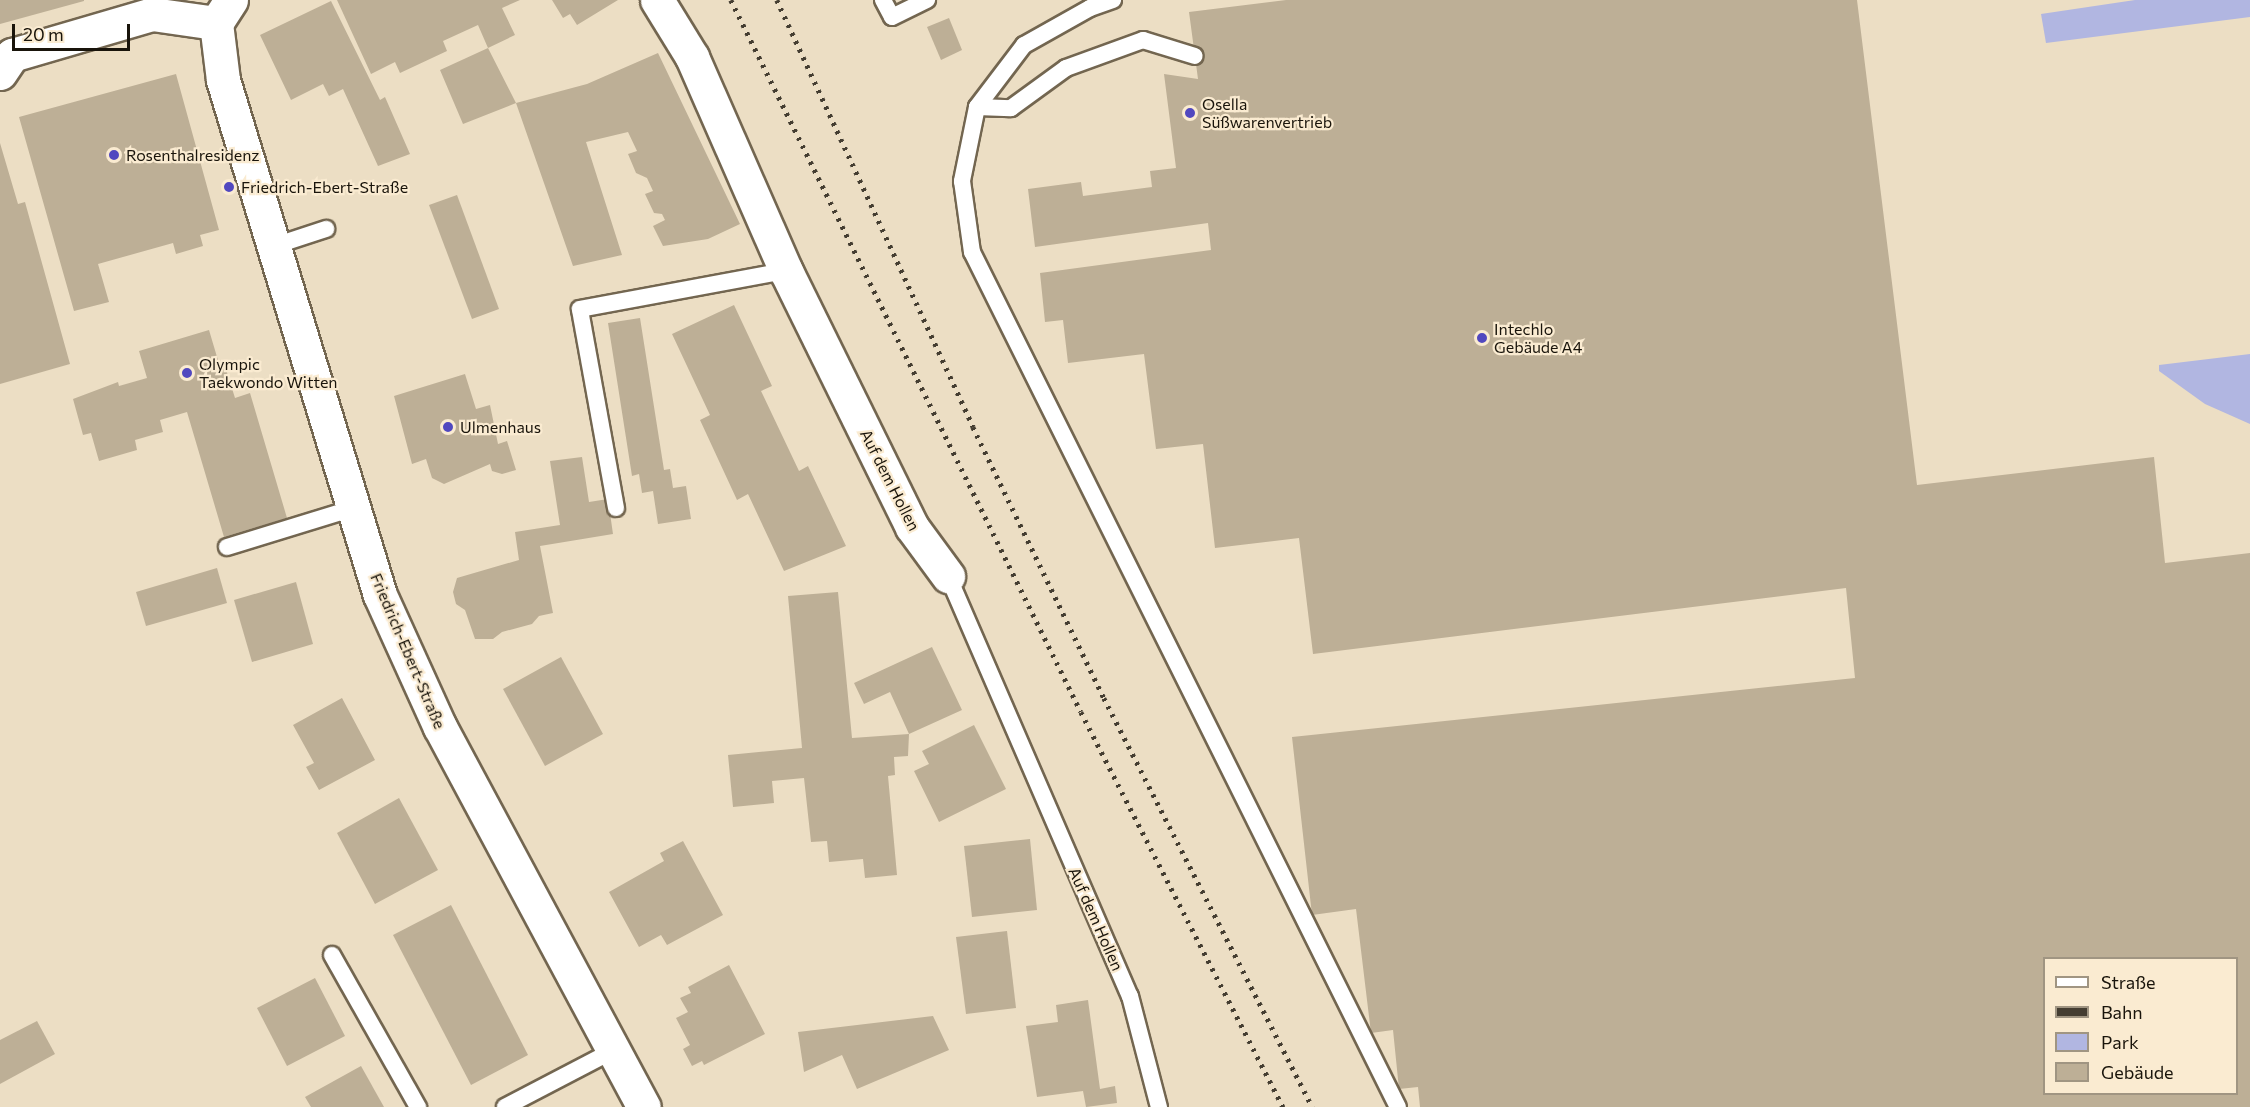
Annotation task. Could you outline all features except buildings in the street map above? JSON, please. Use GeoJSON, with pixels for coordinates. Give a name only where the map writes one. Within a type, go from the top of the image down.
{"type":"FeatureCollection","features":[{"type":"Feature","properties":{"kind":"street","name":"Auf dem Hollen"},"geometry":{"type":"LineString","coordinates":[[657,0],[692,57],[786,272],[912,527],[948,576]]}},
{"type":"Feature","properties":{"kind":"street"},"geometry":{"type":"LineString","coordinates":[[0,73],[12,55],[152,14],[224,11]]}},
{"type":"Feature","properties":{"kind":"street","name":"Friedrich-Ebert-Straße"},"geometry":{"type":"LineString","coordinates":[[224,11],[223,80],[380,595],[440,727],[644,1107]]}},
{"type":"Feature","properties":{"kind":"lane"},"geometry":{"type":"LineString","coordinates":[[883,0],[892,17],[927,0]]}},
{"type":"Feature","properties":{"kind":"lane"},"geometry":{"type":"LineString","coordinates":[[1113,0],[1090,8],[1024,45],[977,107],[962,181],[972,252],[1398,1107]]}},
{"type":"Feature","properties":{"kind":"lane"},"geometry":{"type":"LineString","coordinates":[[977,107],[1011,108],[1066,68],[1143,40],[1195,56]]}},
{"type":"Feature","properties":{"kind":"lane"},"geometry":{"type":"LineString","coordinates":[[274,246],[326,229]]}},
{"type":"Feature","properties":{"kind":"lane"},"geometry":{"type":"LineString","coordinates":[[616,508],[580,309],[786,272]]}},
{"type":"Feature","properties":{"kind":"lane"},"geometry":{"type":"LineString","coordinates":[[227,547],[354,508]]}},
{"type":"Feature","properties":{"kind":"lane","name":"Auf dem Hollen"},"geometry":{"type":"LineString","coordinates":[[948,576],[1130,996],[1159,1107]]}},
{"type":"Feature","properties":{"kind":"lane"},"geometry":{"type":"LineString","coordinates":[[332,955],[418,1107]]}},
{"type":"Feature","properties":{"kind":"lane"},"geometry":{"type":"LineString","coordinates":[[505,1107],[614,1050]]}},
{"type":"Feature","properties":{"kind":"green space"},"geometry":{"type":"Polygon","coordinates":[[[2135,0],[2250,0],[2250,17],[2046,43],[2041,14],[2135,0]]]}},
{"type":"Feature","properties":{"kind":"green space"},"geometry":{"type":"Polygon","coordinates":[[[2250,354],[2250,424],[2205,404],[2159,371],[2159,365],[2250,354]]]}},
{"type":"Feature","properties":{"kind":"railway"},"geometry":{"type":"LineString","coordinates":[[731,0],[1081,712],[1283,1107]]}},
{"type":"Feature","properties":{"kind":"railway"},"geometry":{"type":"LineString","coordinates":[[777,0],[973,427],[1104,698],[1312,1107]]}},
{"type":"Feature","properties":{"kind":"place","name":"Osella Süßwarenvertrieb"},"geometry":{"type":"Point","coordinates":[1190,113]}},
{"type":"Feature","properties":{"kind":"place","name":"Rosenthalresidenz"},"geometry":{"type":"Point","coordinates":[114,155]}},
{"type":"Feature","properties":{"kind":"place","name":"Friedrich-Ebert-Straße"},"geometry":{"type":"Point","coordinates":[229,187]}},
{"type":"Feature","properties":{"kind":"place","name":"Intechlo Gebäude A4"},"geometry":{"type":"Point","coordinates":[1482,338]}},
{"type":"Feature","properties":{"kind":"place","name":"Olympic Taekwondo Witten"},"geometry":{"type":"Point","coordinates":[187,373]}},
{"type":"Feature","properties":{"kind":"place","name":"Ulmenhaus"},"geometry":{"type":"Point","coordinates":[448,427]}}]}
